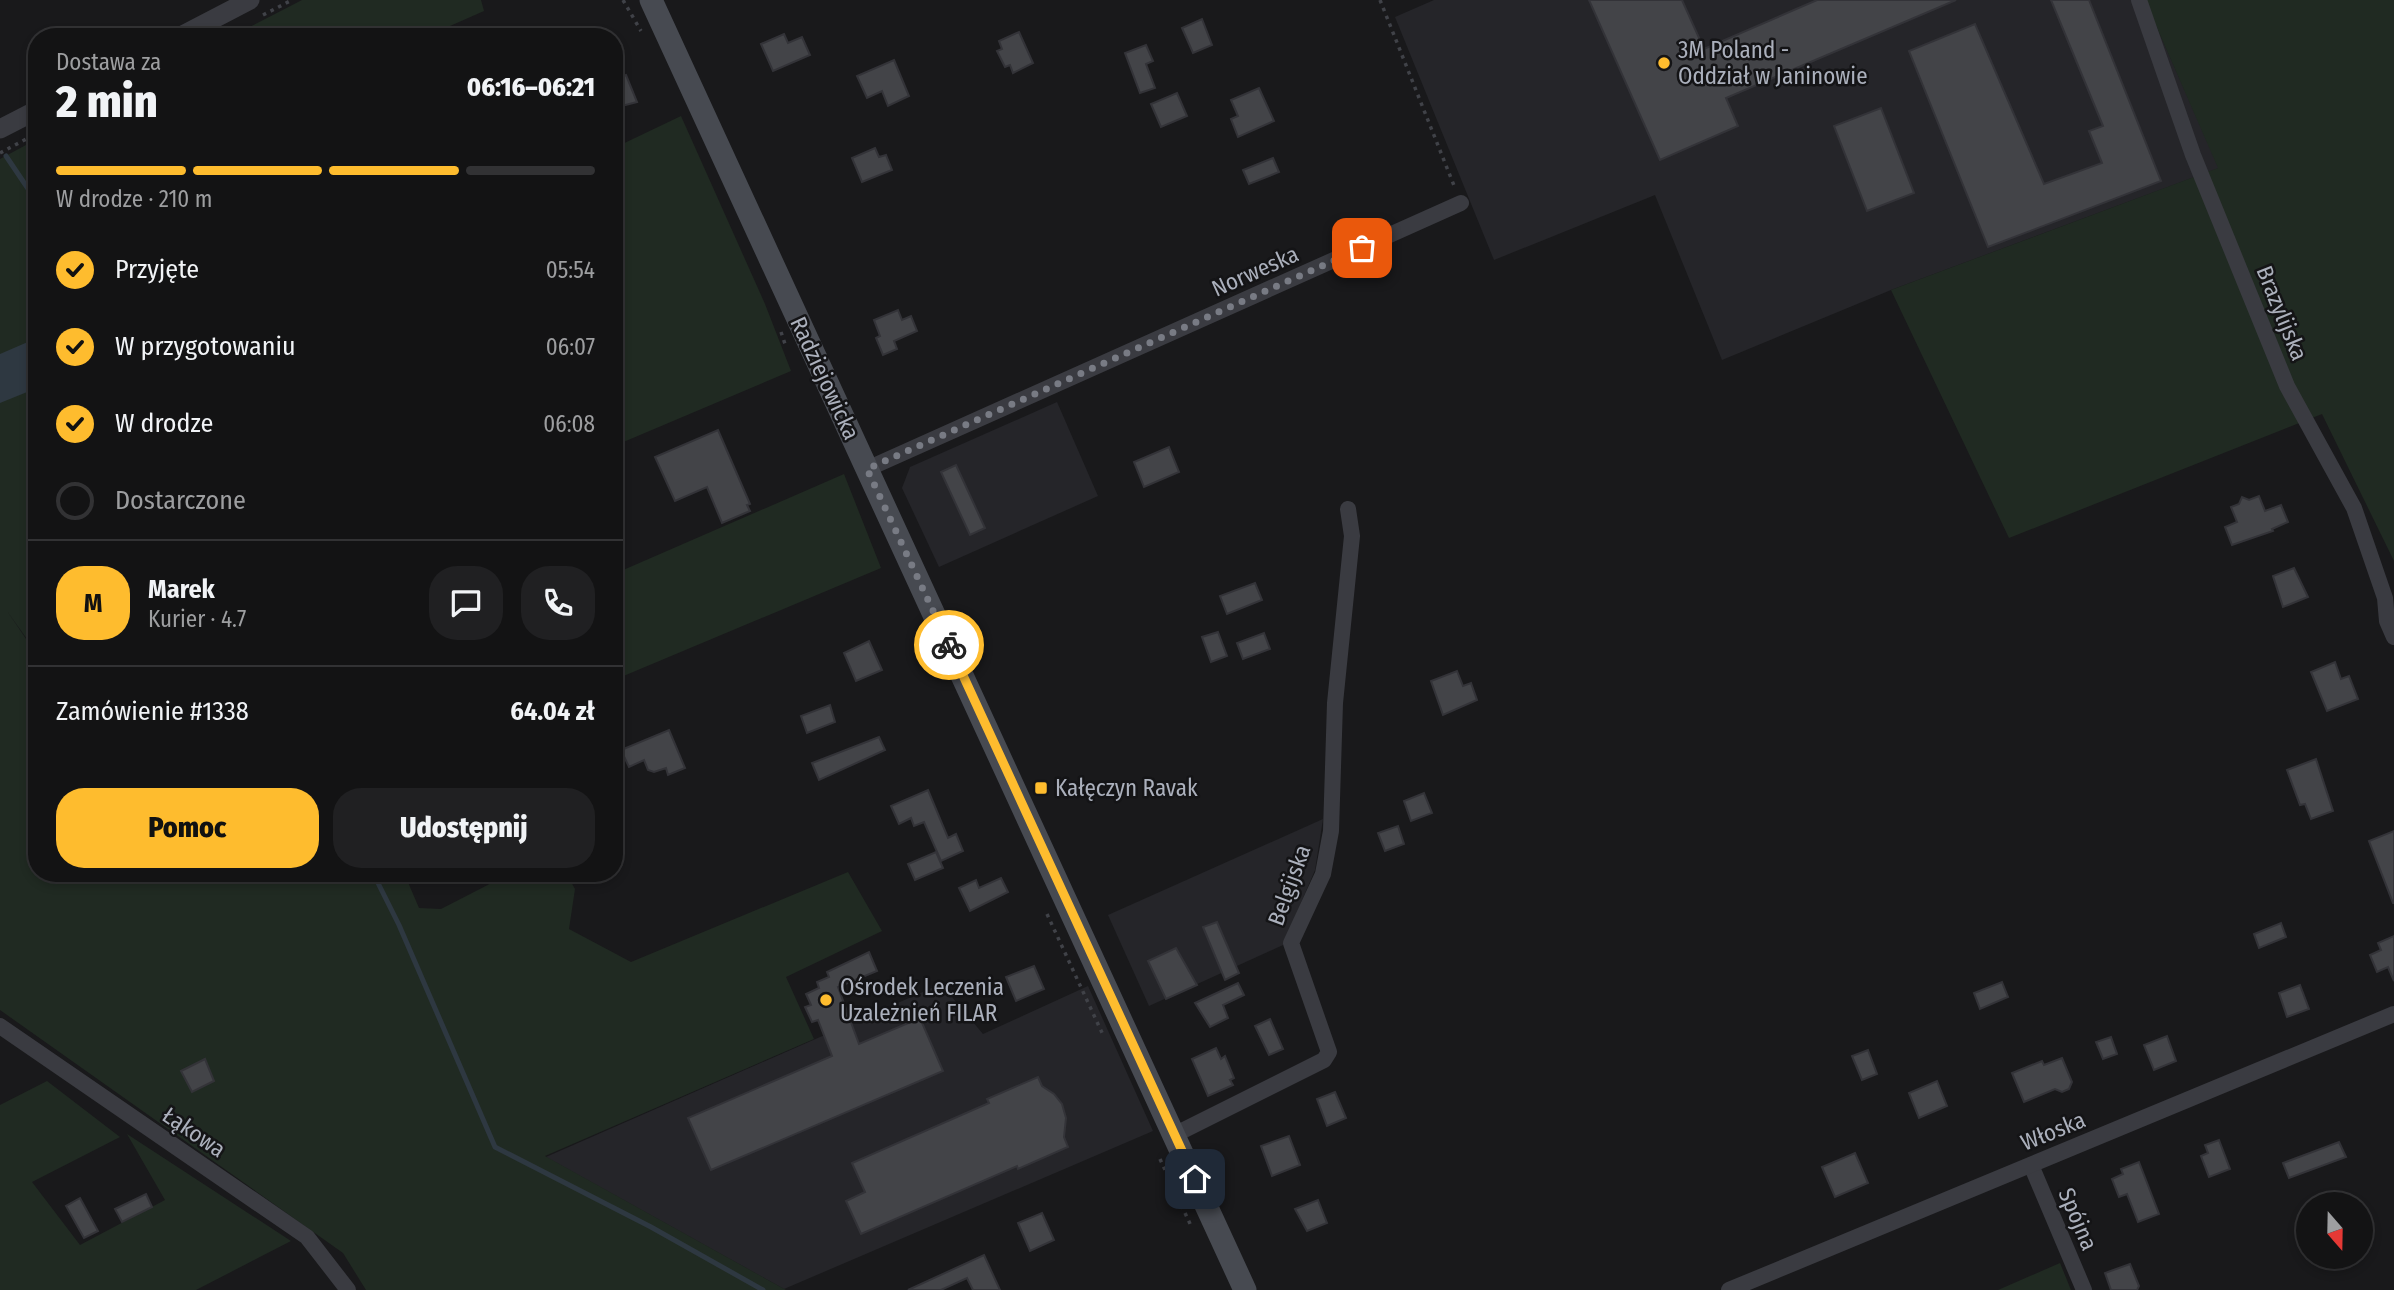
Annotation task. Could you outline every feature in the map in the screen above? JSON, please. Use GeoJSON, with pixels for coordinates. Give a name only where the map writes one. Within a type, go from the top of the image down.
{"type":"FeatureCollection","features":[{"type":"Feature","properties":{"kind":"main road","name":"Radziejowicka"},"geometry":{"type":"LineString","coordinates":[[651,0],[1245,1290]]}},
{"type":"Feature","properties":{"kind":"street"},"geometry":{"type":"LineString","coordinates":[[196,28],[250,0]]}},
{"type":"Feature","properties":{"kind":"street","name":"Brazylijska"},"geometry":{"type":"LineString","coordinates":[[2139,0],[2193,155],[2287,386],[2354,508],[2385,598],[2387,621],[2394,637]]}},
{"type":"Feature","properties":{"kind":"street"},"geometry":{"type":"LineString","coordinates":[[0,129],[28,115]]}},
{"type":"Feature","properties":{"kind":"street","name":"Norweska"},"geometry":{"type":"LineString","coordinates":[[867,469],[1461,203]]}},
{"type":"Feature","properties":{"kind":"street","name":"Belgijska"},"geometry":{"type":"LineString","coordinates":[[1174,1135],[1324,1060],[1329,1052],[1292,943],[1323,874],[1331,831],[1335,702],[1352,536],[1348,509]]}},
{"type":"Feature","properties":{"kind":"street","name":"Włoska"},"geometry":{"type":"LineString","coordinates":[[1729,1290],[2394,1014]]}},
{"type":"Feature","properties":{"kind":"street","name":"Łąkowa"},"geometry":{"type":"LineString","coordinates":[[0,1027],[307,1237],[348,1290]]}},
{"type":"Feature","properties":{"kind":"street","name":"Spójna"},"geometry":{"type":"LineString","coordinates":[[2031,1165],[2084,1290]]}},
{"type":"Feature","properties":{"kind":"path"},"geometry":{"type":"LineString","coordinates":[[1380,0],[1461,203]]}},
{"type":"Feature","properties":{"kind":"path"},"geometry":{"type":"LineString","coordinates":[[0,153],[28,138]]}},
{"type":"Feature","properties":{"kind":"shaded area"},"geometry":{"type":"Polygon","coordinates":[[[302,0],[481,0],[484,11],[445,28],[248,28],[302,0]]]}},
{"type":"Feature","properties":{"kind":"shaded area"},"geometry":{"type":"Polygon","coordinates":[[[1434,0],[2145,0],[2219,168],[1891,290],[1722,360],[1655,195],[1494,260],[1395,17],[1434,0]]]}},
{"type":"Feature","properties":{"kind":"shaded area"},"geometry":{"type":"Polygon","coordinates":[[[2145,0],[2394,0],[2394,561],[2322,414],[2009,538],[1891,290],[2218,168],[2145,0]]]}},
{"type":"Feature","properties":{"kind":"shaded area"},"geometry":{"type":"Polygon","coordinates":[[[681,116],[765,304],[791,371],[623,442],[623,144],[681,116]]]}},
{"type":"Feature","properties":{"kind":"shaded area"},"geometry":{"type":"Polygon","coordinates":[[[28,144],[28,640],[7,611],[28,642],[28,882],[408,882],[419,908],[441,909],[494,882],[571,882],[575,889],[569,929],[631,962],[848,872],[882,931],[786,977],[814,1039],[545,1156],[786,1290],[366,1290],[343,1253],[0,1010],[0,159],[28,144]]]}},
{"type":"Feature","properties":{"kind":"shaded area"},"geometry":{"type":"Polygon","coordinates":[[[28,342],[28,392],[0,403],[0,354],[28,342]]]}},
{"type":"Feature","properties":{"kind":"shaded area"},"geometry":{"type":"Polygon","coordinates":[[[1057,402],[1098,496],[939,567],[902,488],[910,467],[1057,402]]]}},
{"type":"Feature","properties":{"kind":"shaded area"},"geometry":{"type":"Polygon","coordinates":[[[844,474],[881,568],[623,676],[623,570],[844,474]]]}},
{"type":"Feature","properties":{"kind":"shaded area"},"geometry":{"type":"Polygon","coordinates":[[[1323,819],[1315,870],[1283,945],[1149,1006],[1108,915],[1323,819]]]}},
{"type":"Feature","properties":{"kind":"shaded area"},"geometry":{"type":"Polygon","coordinates":[[[941,984],[983,1034],[1088,986],[1153,1131],[784,1289],[546,1157],[941,984]]]}},
{"type":"Feature","properties":{"kind":"shaded area"},"geometry":{"type":"Polygon","coordinates":[[[47,1081],[120,1137],[32,1182],[80,1245],[165,1200],[127,1134],[291,1241],[196,1290],[0,1290],[0,1105],[47,1081]]]}},
{"type":"Feature","properties":{"kind":"shaded area"},"geometry":{"type":"Polygon","coordinates":[[[2060,1263],[2071,1290],[1998,1290],[2060,1263]]]}},
{"type":"Feature","properties":{"kind":"building"},"geometry":{"type":"Polygon","coordinates":[[[1589,0],[1682,0],[1704,49],[1817,0],[1956,0],[1726,98],[1738,126],[1660,160],[1589,0]]]}},
{"type":"Feature","properties":{"kind":"building"},"geometry":{"type":"Polygon","coordinates":[[[2051,0],[2089,0],[2161,181],[1988,247],[1909,51],[1975,24],[2044,184],[2102,163],[2089,131],[2103,126],[2051,0]]]}},
{"type":"Feature","properties":{"kind":"building"},"geometry":{"type":"Polygon","coordinates":[[[1202,19],[1212,45],[1193,53],[1182,28],[1202,19]]]}},
{"type":"Feature","properties":{"kind":"building"},"geometry":{"type":"Polygon","coordinates":[[[1019,32],[1033,63],[1013,73],[1010,65],[1005,67],[997,51],[1002,49],[999,41],[1019,32]]]}},
{"type":"Feature","properties":{"kind":"building"},"geometry":{"type":"Polygon","coordinates":[[[784,34],[788,43],[802,37],[810,55],[773,71],[761,44],[784,34]]]}},
{"type":"Feature","properties":{"kind":"building"},"geometry":{"type":"Polygon","coordinates":[[[1146,45],[1153,61],[1146,64],[1155,88],[1140,93],[1125,53],[1146,45]]]}},
{"type":"Feature","properties":{"kind":"building"},"geometry":{"type":"Polygon","coordinates":[[[894,60],[909,96],[888,106],[882,91],[867,98],[857,76],[894,60]]]}},
{"type":"Feature","properties":{"kind":"building"},"geometry":{"type":"Polygon","coordinates":[[[626,75],[637,102],[623,106],[623,76],[626,75]]]}},
{"type":"Feature","properties":{"kind":"building"},"geometry":{"type":"Polygon","coordinates":[[[1259,88],[1274,121],[1238,137],[1231,119],[1238,116],[1231,100],[1259,88]]]}},
{"type":"Feature","properties":{"kind":"building"},"geometry":{"type":"Polygon","coordinates":[[[1177,93],[1187,116],[1161,127],[1151,104],[1177,93]]]}},
{"type":"Feature","properties":{"kind":"building"},"geometry":{"type":"Polygon","coordinates":[[[1881,108],[1914,193],[1867,211],[1834,126],[1881,108]]]}},
{"type":"Feature","properties":{"kind":"building"},"geometry":{"type":"Polygon","coordinates":[[[875,148],[879,157],[886,155],[892,170],[862,182],[852,158],[875,148]]]}},
{"type":"Feature","properties":{"kind":"building"},"geometry":{"type":"Polygon","coordinates":[[[1273,158],[1279,172],[1249,184],[1243,170],[1273,158]]]}},
{"type":"Feature","properties":{"kind":"building"},"geometry":{"type":"Polygon","coordinates":[[[898,310],[902,320],[911,316],[917,331],[894,341],[897,349],[883,355],[876,338],[880,336],[874,320],[898,310]]]}},
{"type":"Feature","properties":{"kind":"building"},"geometry":{"type":"Polygon","coordinates":[[[718,430],[750,504],[747,505],[750,511],[722,523],[707,487],[675,501],[655,457],[718,430]]]}},
{"type":"Feature","properties":{"kind":"building"},"geometry":{"type":"Polygon","coordinates":[[[1169,447],[1179,472],[1144,487],[1134,462],[1169,447]]]}},
{"type":"Feature","properties":{"kind":"building"},"geometry":{"type":"Polygon","coordinates":[[[956,465],[985,528],[970,535],[941,472],[956,465]]]}},
{"type":"Feature","properties":{"kind":"building"},"geometry":{"type":"Polygon","coordinates":[[[2259,496],[2265,511],[2281,505],[2288,522],[2272,529],[2273,531],[2232,545],[2225,527],[2237,522],[2231,507],[2239,504],[2242,497],[2249,500],[2259,496]]]}},
{"type":"Feature","properties":{"kind":"building"},"geometry":{"type":"Polygon","coordinates":[[[2294,568],[2308,597],[2283,607],[2273,576],[2294,568]]]}},
{"type":"Feature","properties":{"kind":"building"},"geometry":{"type":"Polygon","coordinates":[[[1255,583],[1262,600],[1227,614],[1220,596],[1255,583]]]}},
{"type":"Feature","properties":{"kind":"building"},"geometry":{"type":"Polygon","coordinates":[[[1218,632],[1227,656],[1211,662],[1202,637],[1218,632]]]}},
{"type":"Feature","properties":{"kind":"building"},"geometry":{"type":"Polygon","coordinates":[[[1264,633],[1270,649],[1243,659],[1237,643],[1264,633]]]}},
{"type":"Feature","properties":{"kind":"building"},"geometry":{"type":"Polygon","coordinates":[[[869,641],[882,670],[856,681],[844,653],[869,641]]]}},
{"type":"Feature","properties":{"kind":"building"},"geometry":{"type":"Polygon","coordinates":[[[2335,662],[2341,679],[2349,676],[2358,699],[2327,711],[2311,672],[2335,662]]]}},
{"type":"Feature","properties":{"kind":"building"},"geometry":{"type":"Polygon","coordinates":[[[1457,671],[1463,686],[1471,683],[1477,700],[1443,715],[1431,681],[1457,671]]]}},
{"type":"Feature","properties":{"kind":"building"},"geometry":{"type":"Polygon","coordinates":[[[830,705],[835,722],[807,733],[801,716],[830,705]]]}},
{"type":"Feature","properties":{"kind":"building"},"geometry":{"type":"Polygon","coordinates":[[[669,730],[685,768],[668,775],[666,768],[654,772],[648,770],[644,760],[629,767],[623,749],[669,730]]]}},
{"type":"Feature","properties":{"kind":"building"},"geometry":{"type":"Polygon","coordinates":[[[879,737],[885,750],[819,780],[812,763],[879,737]]]}},
{"type":"Feature","properties":{"kind":"building"},"geometry":{"type":"Polygon","coordinates":[[[2316,759],[2333,811],[2311,819],[2305,804],[2300,805],[2287,770],[2316,759]]]}},
{"type":"Feature","properties":{"kind":"building"},"geometry":{"type":"Polygon","coordinates":[[[928,790],[948,838],[956,834],[963,851],[941,861],[924,822],[914,826],[911,818],[899,824],[891,806],[928,790]]]}},
{"type":"Feature","properties":{"kind":"building"},"geometry":{"type":"Polygon","coordinates":[[[1424,793],[1432,813],[1411,821],[1404,801],[1424,793]]]}},
{"type":"Feature","properties":{"kind":"building"},"geometry":{"type":"Polygon","coordinates":[[[1398,826],[1404,844],[1385,851],[1378,833],[1398,826]]]}},
{"type":"Feature","properties":{"kind":"building"},"geometry":{"type":"Polygon","coordinates":[[[2394,831],[2394,903],[2393,903],[2369,841],[2394,831]]]}},
{"type":"Feature","properties":{"kind":"building"},"geometry":{"type":"Polygon","coordinates":[[[936,852],[943,868],[915,880],[908,864],[936,852]]]}},
{"type":"Feature","properties":{"kind":"building"},"geometry":{"type":"Polygon","coordinates":[[[1001,878],[1008,892],[970,911],[959,888],[976,880],[979,888],[1001,878]]]}},
{"type":"Feature","properties":{"kind":"building"},"geometry":{"type":"Polygon","coordinates":[[[1217,922],[1239,973],[1225,980],[1203,927],[1217,922]]]}},
{"type":"Feature","properties":{"kind":"building"},"geometry":{"type":"Polygon","coordinates":[[[2281,923],[2286,937],[2259,948],[2254,934],[2281,923]]]}},
{"type":"Feature","properties":{"kind":"building"},"geometry":{"type":"Polygon","coordinates":[[[2394,936],[2394,981],[2388,967],[2377,972],[2370,955],[2381,950],[2378,943],[2394,936]]]}},
{"type":"Feature","properties":{"kind":"building"},"geometry":{"type":"Polygon","coordinates":[[[1176,948],[1197,985],[1166,999],[1148,961],[1176,948]]]}},
{"type":"Feature","properties":{"kind":"building"},"geometry":{"type":"Polygon","coordinates":[[[869,952],[877,971],[838,987],[859,1044],[920,1018],[943,1071],[711,1170],[688,1118],[832,1056],[818,1020],[812,1022],[805,1007],[811,1005],[806,994],[819,988],[817,982],[829,977],[827,972],[869,952]]]}},
{"type":"Feature","properties":{"kind":"building"},"geometry":{"type":"Polygon","coordinates":[[[1034,966],[1044,989],[1016,1001],[1006,977],[1034,966]]]}},
{"type":"Feature","properties":{"kind":"building"},"geometry":{"type":"Polygon","coordinates":[[[2002,982],[2008,997],[1980,1009],[1974,993],[2002,982]]]}},
{"type":"Feature","properties":{"kind":"building"},"geometry":{"type":"Polygon","coordinates":[[[1238,983],[1244,995],[1223,1005],[1228,1018],[1210,1027],[1195,1003],[1238,983]]]}},
{"type":"Feature","properties":{"kind":"building"},"geometry":{"type":"Polygon","coordinates":[[[2300,985],[2309,1009],[2287,1017],[2279,993],[2300,985]]]}},
{"type":"Feature","properties":{"kind":"building"},"geometry":{"type":"Polygon","coordinates":[[[1270,1019],[1283,1049],[1269,1055],[1255,1026],[1270,1019]]]}},
{"type":"Feature","properties":{"kind":"building"},"geometry":{"type":"Polygon","coordinates":[[[2167,1036],[2176,1061],[2154,1070],[2144,1045],[2167,1036]]]}},
{"type":"Feature","properties":{"kind":"building"},"geometry":{"type":"Polygon","coordinates":[[[2111,1037],[2117,1054],[2103,1059],[2096,1042],[2111,1037]]]}},
{"type":"Feature","properties":{"kind":"building"},"geometry":{"type":"Polygon","coordinates":[[[1216,1048],[1221,1059],[1225,1056],[1234,1078],[1230,1080],[1233,1085],[1208,1096],[1192,1059],[1216,1048]]]}},
{"type":"Feature","properties":{"kind":"building"},"geometry":{"type":"Polygon","coordinates":[[[1868,1050],[1877,1074],[1862,1080],[1852,1056],[1868,1050]]]}},
{"type":"Feature","properties":{"kind":"building"},"geometry":{"type":"Polygon","coordinates":[[[2062,1058],[2072,1082],[2069,1089],[2062,1092],[2055,1089],[2024,1102],[2012,1073],[2042,1061],[2044,1065],[2062,1058]]]}},
{"type":"Feature","properties":{"kind":"building"},"geometry":{"type":"Polygon","coordinates":[[[205,1059],[214,1081],[192,1092],[181,1071],[205,1059]]]}},
{"type":"Feature","properties":{"kind":"building"},"geometry":{"type":"Polygon","coordinates":[[[1038,1077],[1042,1086],[1062,1104],[1066,1118],[1064,1137],[1068,1147],[1018,1169],[1017,1166],[861,1234],[846,1201],[865,1192],[852,1163],[989,1103],[987,1099],[1038,1077]]]}},
{"type":"Feature","properties":{"kind":"building"},"geometry":{"type":"Polygon","coordinates":[[[1937,1081],[1947,1106],[1919,1118],[1909,1093],[1937,1081]]]}},
{"type":"Feature","properties":{"kind":"building"},"geometry":{"type":"Polygon","coordinates":[[[1335,1092],[1346,1118],[1327,1126],[1317,1099],[1335,1092]]]}},
{"type":"Feature","properties":{"kind":"building"},"geometry":{"type":"Polygon","coordinates":[[[1289,1136],[1300,1165],[1272,1176],[1261,1146],[1289,1136]]]}},
{"type":"Feature","properties":{"kind":"building"},"geometry":{"type":"Polygon","coordinates":[[[2219,1140],[2230,1169],[2209,1177],[2201,1156],[2208,1153],[2205,1145],[2219,1140]]]}},
{"type":"Feature","properties":{"kind":"building"},"geometry":{"type":"Polygon","coordinates":[[[2339,1142],[2346,1157],[2289,1178],[2283,1163],[2339,1142]]]}},
{"type":"Feature","properties":{"kind":"building"},"geometry":{"type":"Polygon","coordinates":[[[1855,1153],[1868,1183],[1835,1197],[1822,1167],[1855,1153]]]}},
{"type":"Feature","properties":{"kind":"building"},"geometry":{"type":"Polygon","coordinates":[[[2139,1162],[2159,1214],[2138,1222],[2127,1194],[2119,1197],[2112,1179],[2123,1174],[2121,1169],[2139,1162]]]}},
{"type":"Feature","properties":{"kind":"building"},"geometry":{"type":"Polygon","coordinates":[[[146,1194],[152,1207],[122,1222],[115,1209],[146,1194]]]}},
{"type":"Feature","properties":{"kind":"building"},"geometry":{"type":"Polygon","coordinates":[[[80,1198],[98,1231],[84,1238],[66,1206],[80,1198]]]}},
{"type":"Feature","properties":{"kind":"building"},"geometry":{"type":"Polygon","coordinates":[[[1318,1200],[1327,1223],[1307,1231],[1295,1209],[1318,1200]]]}},
{"type":"Feature","properties":{"kind":"building"},"geometry":{"type":"Polygon","coordinates":[[[1042,1213],[1054,1240],[1030,1251],[1018,1223],[1042,1213]]]}},
{"type":"Feature","properties":{"kind":"building"},"geometry":{"type":"Polygon","coordinates":[[[984,1255],[1000,1290],[973,1290],[967,1278],[941,1290],[908,1290],[984,1255]]]}},
{"type":"Feature","properties":{"kind":"building"},"geometry":{"type":"Polygon","coordinates":[[[2130,1264],[2139,1286],[2137,1290],[2111,1290],[2105,1273],[2130,1264]]]}},
{"type":"Feature","properties":{"kind":"waterway"},"geometry":{"type":"LineString","coordinates":[[6,156],[28,189]]}},
{"type":"Feature","properties":{"kind":"waterway"},"geometry":{"type":"LineString","coordinates":[[378,882],[399,925],[495,1147],[651,1227],[763,1290]]}},
{"type":"Feature","properties":{"kind":"way so far"},"geometry":{"type":"LineString","coordinates":[[949,645],[867,469],[1362,248]]}},
{"type":"Feature","properties":{"kind":"place","name":"3M Poland - Oddział w Janinowie"},"geometry":{"type":"Point","coordinates":[1664,63]}},
{"type":"Feature","properties":{"kind":"place","name":"Kałęczyn Ravak"},"geometry":{"type":"Point","coordinates":[1041,788]}},
{"type":"Feature","properties":{"kind":"place","name":"Ośrodek Leczenia Uzależnień FILAR"},"geometry":{"type":"Point","coordinates":[826,1000]}},
{"type":"Feature","properties":{"kind":"route"},"geometry":{"type":"LineString","coordinates":[[949,645],[1195,1179]]}}]}
